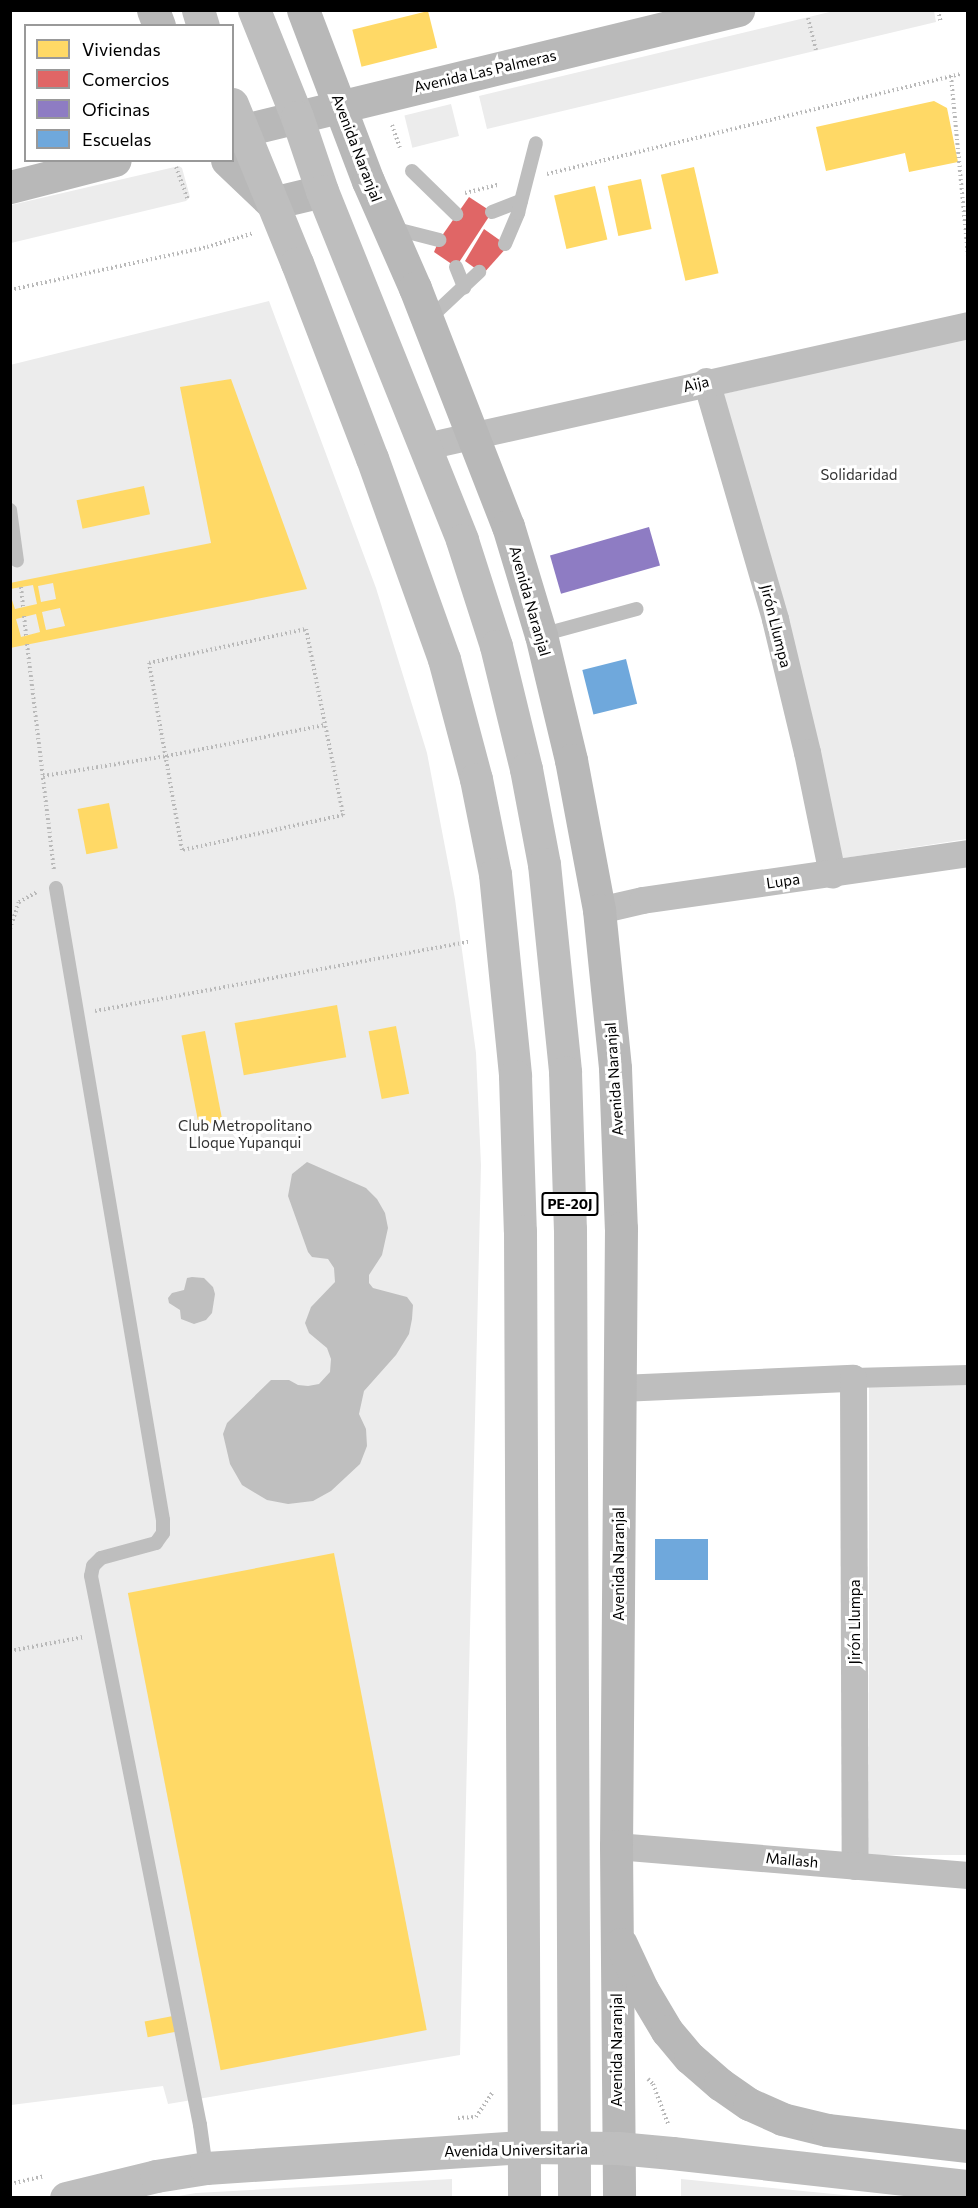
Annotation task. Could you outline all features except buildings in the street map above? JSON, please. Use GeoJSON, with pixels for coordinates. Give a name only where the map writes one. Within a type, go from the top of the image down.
{"type":"FeatureCollection","features":[{"type":"Feature","properties":{"kind":"main road","name":"PE-20J"},"geometry":{"type":"LineString","coordinates":[[254,10],[297,117],[322,191],[462,540],[496,646],[526,769],[544,864],[565,1072],[570,1229],[574,2198]]}},
{"type":"Feature","properties":{"kind":"main road","name":"Avenida Naranjal"},"geometry":{"type":"LineString","coordinates":[[303,10],[508,526],[541,635],[571,760],[599,910],[615,1068],[621,1228],[616,1846],[619,2198]]}},
{"type":"Feature","properties":{"kind":"main road","name":"Avenida Las Palmeras"},"geometry":{"type":"LineString","coordinates":[[236,122],[297,117],[738,10]]}},
{"type":"Feature","properties":{"kind":"main road","name":"PE-20J"},"geometry":{"type":"LineString","coordinates":[[236,122],[272,202],[368,448],[444,659],[476,779],[495,874],[515,1076],[520,1230],[524,2198]]}},
{"type":"Feature","properties":{"kind":"main road"},"geometry":{"type":"LineString","coordinates":[[10,187],[107,162]]}},
{"type":"Feature","properties":{"kind":"main road"},"geometry":{"type":"LineString","coordinates":[[229,162],[272,202],[322,191]]}},
{"type":"Feature","properties":{"kind":"main road"},"geometry":{"type":"LineString","coordinates":[[616,1934],[642,1989],[667,2031],[690,2058],[720,2084],[749,2104],[782,2119],[827,2130],[968,2146]]}},
{"type":"Feature","properties":{"kind":"main road","name":"Avenida Universitaria"},"geometry":{"type":"LineString","coordinates":[[66,2198],[156,2176],[206,2168],[524,2147],[618,2148],[968,2186]]}},
{"type":"Feature","properties":{"kind":"street","name":"Aija"},"geometry":{"type":"LineString","coordinates":[[426,446],[706,381],[968,326]]}},
{"type":"Feature","properties":{"kind":"street","name":"Jirón Llumpa"},"geometry":{"type":"LineString","coordinates":[[706,381],[775,619],[807,752],[831,874]]}},
{"type":"Feature","properties":{"kind":"street","name":"Lupa"},"geometry":{"type":"LineString","coordinates":[[599,910],[642,900],[968,853]]}},
{"type":"Feature","properties":{"kind":"street"},"geometry":{"type":"LineString","coordinates":[[620,1388],[968,1375]]}},
{"type":"Feature","properties":{"kind":"street","name":"Jirón Llumpa"},"geometry":{"type":"LineString","coordinates":[[853,1378],[855,1866]]}},
{"type":"Feature","properties":{"kind":"street","name":"Mallash"},"geometry":{"type":"LineString","coordinates":[[616,1846],[968,1875]]}},
{"type":"Feature","properties":{"kind":"lane"},"geometry":{"type":"LineString","coordinates":[[505,244],[521,201],[536,142]]}},
{"type":"Feature","properties":{"kind":"lane"},"geometry":{"type":"LineString","coordinates":[[412,171],[456,214]]}},
{"type":"Feature","properties":{"kind":"lane"},"geometry":{"type":"LineString","coordinates":[[492,212],[521,201]]}},
{"type":"Feature","properties":{"kind":"lane"},"geometry":{"type":"LineString","coordinates":[[387,226],[440,240]]}},
{"type":"Feature","properties":{"kind":"lane"},"geometry":{"type":"LineString","coordinates":[[456,267],[464,287]]}},
{"type":"Feature","properties":{"kind":"lane"},"geometry":{"type":"LineString","coordinates":[[427,320],[480,272]]}},
{"type":"Feature","properties":{"kind":"lane"},"geometry":{"type":"LineString","coordinates":[[10,510],[17,561]]}},
{"type":"Feature","properties":{"kind":"lane"},"geometry":{"type":"LineString","coordinates":[[541,635],[637,609]]}},
{"type":"Feature","properties":{"kind":"lane"},"geometry":{"type":"LineString","coordinates":[[56,888],[163,1520],[163,1533],[156,1543],[101,1558],[93,1566],[91,1576],[200,2125],[206,2168]]}},
{"type":"Feature","properties":{"kind":"path"},"geometry":{"type":"LineString","coordinates":[[938,10],[940,23]]}},
{"type":"Feature","properties":{"kind":"path"},"geometry":{"type":"LineString","coordinates":[[808,18],[816,50]]}},
{"type":"Feature","properties":{"kind":"path"},"geometry":{"type":"LineString","coordinates":[[545,174],[961,74]]}},
{"type":"Feature","properties":{"kind":"path"},"geometry":{"type":"LineString","coordinates":[[951,76],[968,256]]}},
{"type":"Feature","properties":{"kind":"path"},"geometry":{"type":"LineString","coordinates":[[391,121],[400,148]]}},
{"type":"Feature","properties":{"kind":"path"},"geometry":{"type":"LineString","coordinates":[[176,167],[188,200]]}},
{"type":"Feature","properties":{"kind":"path"},"geometry":{"type":"LineString","coordinates":[[461,194],[506,184]]}},
{"type":"Feature","properties":{"kind":"path"},"geometry":{"type":"LineString","coordinates":[[10,290],[207,247],[258,232]]}},
{"type":"Feature","properties":{"kind":"path"},"geometry":{"type":"LineString","coordinates":[[21,587],[23,607]]}},
{"type":"Feature","properties":{"kind":"path"},"geometry":{"type":"LineString","coordinates":[[24,616],[26,636]]}},
{"type":"Feature","properties":{"kind":"path"},"geometry":{"type":"LineString","coordinates":[[306,629],[325,725],[343,815],[183,850],[149,663],[306,629]]}},
{"type":"Feature","properties":{"kind":"path"},"geometry":{"type":"LineString","coordinates":[[10,929],[19,902],[31,893],[56,888],[27,644]]}},
{"type":"Feature","properties":{"kind":"path"},"geometry":{"type":"LineString","coordinates":[[43,776],[167,756],[325,725]]}},
{"type":"Feature","properties":{"kind":"path"},"geometry":{"type":"LineString","coordinates":[[77,1014],[477,940]]}},
{"type":"Feature","properties":{"kind":"path"},"geometry":{"type":"LineString","coordinates":[[10,1651],[102,1634]]}},
{"type":"Feature","properties":{"kind":"green space"},"geometry":{"type":"Polygon","coordinates":[[[838,10],[934,11],[936,22],[487,129],[479,96],[838,10]]]}},
{"type":"Feature","properties":{"kind":"green space"},"geometry":{"type":"Polygon","coordinates":[[[451,104],[459,136],[412,148],[404,116],[451,104]]]}},
{"type":"Feature","properties":{"kind":"green space"},"geometry":{"type":"Polygon","coordinates":[[[179,166],[182,168],[190,197],[186,201],[11,243],[11,205],[179,166]]]}},
{"type":"Feature","properties":{"kind":"green space","name":"Club Metropolitano Lloque Yupanqui"},"geometry":{"type":"Polygon","coordinates":[[[269,301],[376,588],[427,753],[455,899],[476,1053],[481,1165],[460,2055],[168,2104],[163,2086],[11,2105],[10,365],[269,301]]]}},
{"type":"Feature","properties":{"kind":"green space","name":"Solidaridad"},"geometry":{"type":"Polygon","coordinates":[[[967,337],[967,839],[838,859],[723,394],[967,337]]]}},
{"type":"Feature","properties":{"kind":"green space"},"geometry":{"type":"Polygon","coordinates":[[[869,1385],[967,1385],[967,1855],[869,1855],[869,1385]]]}},
{"type":"Feature","properties":{"kind":"green space"},"geometry":{"type":"Polygon","coordinates":[[[452,2179],[452,2197],[173,2197],[196,2193],[452,2179]]]}},
{"type":"Feature","properties":{"kind":"green space"},"geometry":{"type":"Polygon","coordinates":[[[681,2179],[864,2197],[681,2197],[681,2179]]]}},
{"type":"Feature","properties":{"kind":"shaded area"},"geometry":{"type":"Polygon","coordinates":[[[307,1162],[366,1188],[377,1199],[385,1213],[388,1228],[382,1255],[369,1275],[369,1283],[373,1288],[407,1297],[413,1305],[409,1334],[396,1355],[364,1391],[359,1414],[366,1429],[367,1446],[360,1464],[331,1491],[313,1501],[288,1504],[267,1500],[242,1485],[230,1464],[223,1434],[227,1423],[271,1380],[289,1380],[298,1385],[308,1386],[319,1384],[330,1372],[331,1359],[327,1348],[309,1333],[305,1323],[311,1307],[335,1282],[334,1268],[328,1259],[312,1257],[308,1252],[288,1196],[292,1174],[307,1162]]]}},
{"type":"Feature","properties":{"kind":"shaded area"},"geometry":{"type":"Polygon","coordinates":[[[187,1278],[204,1278],[213,1287],[215,1294],[212,1313],[206,1320],[194,1324],[181,1319],[180,1310],[169,1303],[168,1298],[172,1293],[184,1290],[187,1278]]]}}]}
